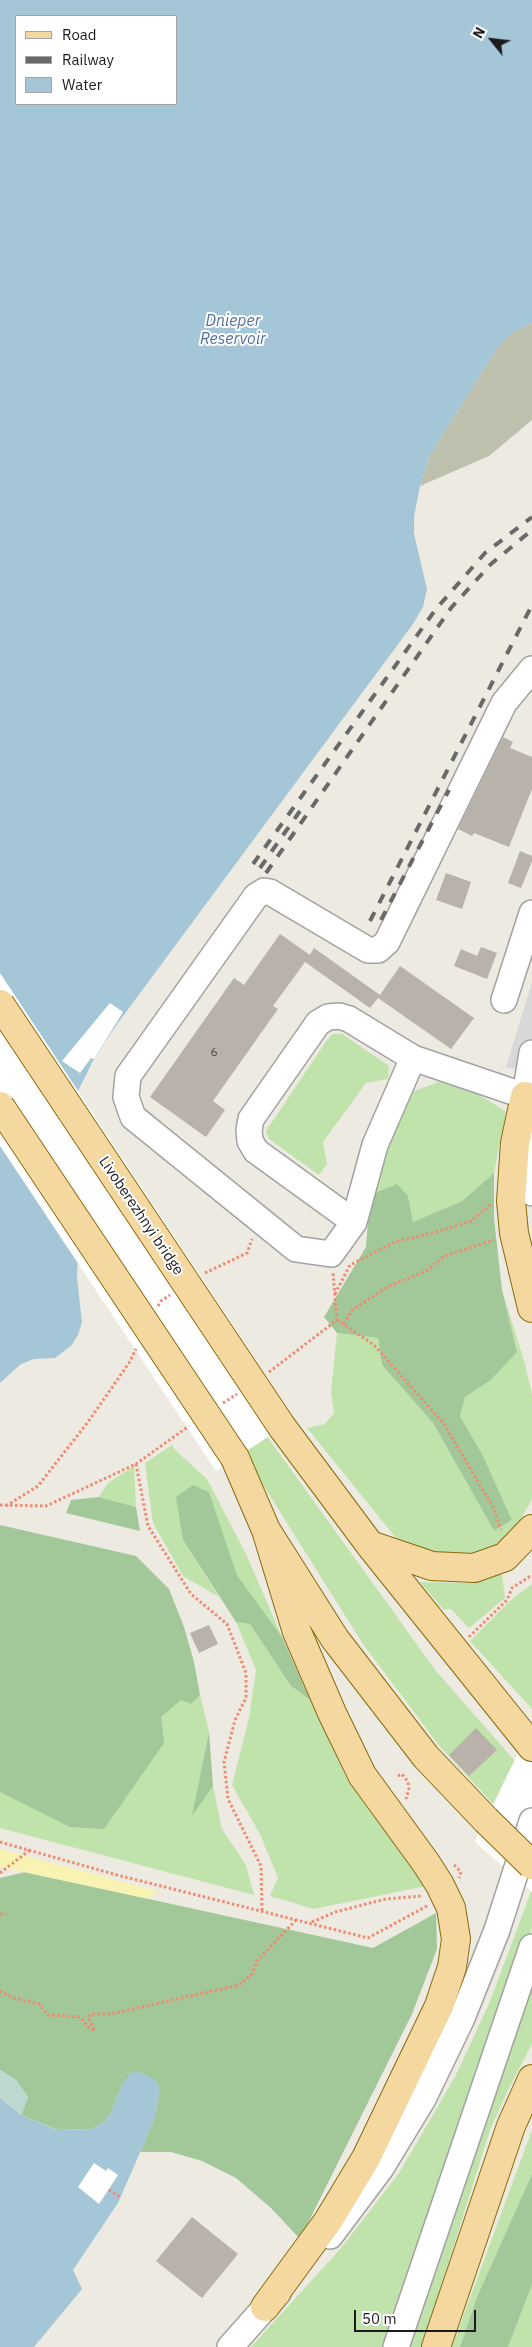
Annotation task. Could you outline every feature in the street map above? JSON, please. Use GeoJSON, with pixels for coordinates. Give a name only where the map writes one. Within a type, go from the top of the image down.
{"type":"FeatureCollection","features":[{"type":"Feature","properties":{"kind":"main road","name":"Livoberezhnyi bridge"},"geometry":{"type":"LineString","coordinates":[[0,1004],[282,1427],[370,1545],[528,1743]]}},
{"type":"Feature","properties":{"kind":"main road"},"geometry":{"type":"LineString","coordinates":[[529,1088],[515,1143],[511,1201],[514,1233],[532,1308]]}},
{"type":"Feature","properties":{"kind":"main road"},"geometry":{"type":"LineString","coordinates":[[0,1106],[235,1458],[266,1530],[297,1632],[362,1776],[426,1863],[451,1908],[456,1940],[452,1967],[440,2006],[366,2158],[328,2221],[265,2307]]}},
{"type":"Feature","properties":{"kind":"main road"},"geometry":{"type":"LineString","coordinates":[[370,1545],[432,1566],[474,1568],[506,1557],[532,1529]]}},
{"type":"Feature","properties":{"kind":"main road"},"geometry":{"type":"LineString","coordinates":[[266,1530],[335,1639],[426,1757],[532,1865]]}},
{"type":"Feature","properties":{"kind":"main road"},"geometry":{"type":"LineString","coordinates":[[436,2347],[511,2126],[532,2079]]}},
{"type":"Feature","properties":{"kind":"street"},"geometry":{"type":"LineString","coordinates":[[413,1058],[374,1145],[354,1222],[331,1254],[296,1249],[133,1117],[126,1097],[128,1076],[256,896],[264,891],[270,892],[368,950],[378,950],[387,942],[504,703],[532,668]]}},
{"type":"Feature","properties":{"kind":"street"},"geometry":{"type":"LineString","coordinates":[[504,1000],[532,913]]}},
{"type":"Feature","properties":{"kind":"street"},"geometry":{"type":"LineString","coordinates":[[354,1222],[256,1151],[250,1141],[248,1130],[252,1119],[318,1023],[328,1017],[339,1016],[349,1018],[413,1058],[529,1088]]}},
{"type":"Feature","properties":{"kind":"street"},"geometry":{"type":"LineString","coordinates":[[532,1053],[525,1142],[532,1193]]}},
{"type":"Feature","properties":{"kind":"street"},"geometry":{"type":"LineString","coordinates":[[230,2347],[336,2230],[381,2168],[423,2099],[473,1992],[497,1930],[532,1820]]}},
{"type":"Feature","properties":{"kind":"street"},"geometry":{"type":"LineString","coordinates":[[396,2347],[532,1947]]}},
{"type":"Feature","properties":{"kind":"path"},"geometry":{"type":"LineString","coordinates":[[335,1294],[350,1264],[395,1242],[471,1221],[492,1203]]}},
{"type":"Feature","properties":{"kind":"path"},"geometry":{"type":"LineString","coordinates":[[202,1274],[247,1253],[260,1221]]}},
{"type":"Feature","properties":{"kind":"path"},"geometry":{"type":"LineString","coordinates":[[344,1324],[352,1310],[389,1286],[428,1270],[444,1256],[502,1238]]}},
{"type":"Feature","properties":{"kind":"path"},"geometry":{"type":"LineString","coordinates":[[156,1310],[161,1301],[177,1290]]}},
{"type":"Feature","properties":{"kind":"path"},"geometry":{"type":"LineString","coordinates":[[337,1320],[374,1345],[444,1424],[494,1509],[504,1537]]}},
{"type":"Feature","properties":{"kind":"path"},"geometry":{"type":"LineString","coordinates":[[6,1506],[38,1486],[88,1422],[129,1363],[138,1345]]}},
{"type":"Feature","properties":{"kind":"path"},"geometry":{"type":"LineString","coordinates":[[136,1464],[148,1526],[191,1594],[226,1624],[246,1674],[246,1698],[235,1720],[224,1762],[228,1799],[261,1866],[262,1910]]}},
{"type":"Feature","properties":{"kind":"path"},"geometry":{"type":"LineString","coordinates":[[466,1639],[507,1600],[512,1588],[532,1575]]}},
{"type":"Feature","properties":{"kind":"path"},"geometry":{"type":"LineString","coordinates":[[398,1776],[402,1774],[409,1789],[406,1806]]}},
{"type":"Feature","properties":{"kind":"path"},"geometry":{"type":"LineString","coordinates":[[0,1842],[117,1875],[297,1918],[368,1938],[436,1901],[444,1894]]}},
{"type":"Feature","properties":{"kind":"path"},"geometry":{"type":"LineString","coordinates":[[0,1873],[30,1850]]}},
{"type":"Feature","properties":{"kind":"path"},"geometry":{"type":"LineString","coordinates":[[312,1922],[335,1912],[386,1899],[444,1894]]}},
{"type":"Feature","properties":{"kind":"path"},"geometry":{"type":"LineString","coordinates":[[0,1914],[6,1915]]}},
{"type":"Feature","properties":{"kind":"path"},"geometry":{"type":"LineString","coordinates":[[0,1991],[14,1998],[39,2004],[48,2015],[80,2017],[88,2027],[95,2031],[88,2017],[91,2014],[111,2014],[239,1985],[252,1974],[257,1961],[297,1918]]}},
{"type":"Feature","properties":{"kind":"path"},"geometry":{"type":"LineString","coordinates":[[109,2190],[120,2198]]}},
{"type":"Feature","properties":{"kind":"shaded area"},"geometry":{"type":"Polygon","coordinates":[[[532,323],[532,420],[489,456],[420,486],[430,455],[498,347],[512,333],[532,323]]]}},
{"type":"Feature","properties":{"kind":"shaded area"},"geometry":{"type":"Polygon","coordinates":[[[532,982],[532,1072],[506,1067],[532,982]]]}},
{"type":"Feature","properties":{"kind":"shaded area"},"geometry":{"type":"Polygon","coordinates":[[[0,2070],[16,2080],[28,2097],[21,2115],[0,2098],[0,2070]]]}},
{"type":"Feature","properties":{"kind":"green space"},"geometry":{"type":"Polygon","coordinates":[[[333,1034],[342,1034],[389,1066],[388,1079],[366,1083],[323,1142],[327,1164],[319,1175],[269,1139],[266,1131],[327,1040],[333,1034]]]}},
{"type":"Feature","properties":{"kind":"green space"},"geometry":{"type":"Polygon","coordinates":[[[439,1082],[471,1090],[505,1111],[508,1118],[501,1136],[494,1173],[462,1201],[413,1222],[408,1196],[370,1195],[377,1167],[411,1092],[439,1082]]]}},
{"type":"Feature","properties":{"kind":"green space"},"geometry":{"type":"Polygon","coordinates":[[[494,1173],[494,1218],[502,1290],[517,1352],[491,1380],[465,1397],[460,1416],[482,1454],[512,1520],[494,1531],[433,1423],[382,1365],[378,1338],[337,1333],[324,1317],[366,1247],[370,1195],[397,1184],[408,1196],[413,1222],[462,1201],[494,1173]]]}},
{"type":"Feature","properties":{"kind":"green space"},"geometry":{"type":"Polygon","coordinates":[[[502,1290],[525,1364],[532,1395],[532,1497],[512,1534],[493,1548],[465,1554],[437,1553],[417,1549],[396,1538],[307,1428],[325,1424],[334,1413],[331,1392],[337,1333],[378,1338],[382,1365],[433,1423],[494,1531],[512,1520],[482,1454],[460,1416],[465,1397],[491,1380],[517,1352],[502,1290]]]}},
{"type":"Feature","properties":{"kind":"green space"},"geometry":{"type":"Polygon","coordinates":[[[220,1371],[436,1671],[529,1777],[500,1811],[441,1748],[363,1644],[243,1453],[220,1371]]]}},
{"type":"Feature","properties":{"kind":"green space"},"geometry":{"type":"Polygon","coordinates":[[[172,1445],[176,1451],[207,1479],[246,1554],[282,1637],[237,1575],[209,1492],[183,1540],[219,1597],[183,1576],[153,1523],[145,1463],[172,1445]]]}},
{"type":"Feature","properties":{"kind":"green space"},"geometry":{"type":"Polygon","coordinates":[[[134,1466],[136,1507],[99,1497],[108,1483],[134,1466]]]}},
{"type":"Feature","properties":{"kind":"green space"},"geometry":{"type":"Polygon","coordinates":[[[193,1485],[209,1492],[237,1575],[282,1637],[310,1700],[291,1686],[250,1624],[236,1622],[183,1540],[176,1497],[193,1485]]]}},
{"type":"Feature","properties":{"kind":"green space"},"geometry":{"type":"Polygon","coordinates":[[[99,1497],[136,1507],[140,1531],[66,1513],[71,1500],[99,1497]]]}},
{"type":"Feature","properties":{"kind":"green space"},"geometry":{"type":"Polygon","coordinates":[[[0,1525],[136,1556],[169,1589],[184,1627],[194,1662],[200,1695],[191,1704],[181,1700],[161,1717],[164,1743],[104,1829],[70,1827],[0,1792],[0,1525]]]}},
{"type":"Feature","properties":{"kind":"green space"},"geometry":{"type":"Polygon","coordinates":[[[502,1574],[505,1598],[469,1628],[451,1609],[443,1609],[420,1582],[467,1583],[502,1574]]]}},
{"type":"Feature","properties":{"kind":"green space"},"geometry":{"type":"Polygon","coordinates":[[[532,1584],[532,1709],[470,1641],[511,1600],[532,1584]]]}},
{"type":"Feature","properties":{"kind":"green space"},"geometry":{"type":"Polygon","coordinates":[[[236,1622],[250,1624],[291,1686],[310,1700],[347,1780],[426,1886],[314,1909],[270,1896],[278,1878],[260,1834],[232,1785],[249,1718],[256,1670],[236,1622]]]}},
{"type":"Feature","properties":{"kind":"green space"},"geometry":{"type":"Polygon","coordinates":[[[200,1695],[209,1732],[193,1814],[213,1786],[222,1829],[246,1865],[254,1895],[0,1828],[0,1792],[3,1793],[161,1717],[181,1700],[191,1704],[200,1695]]]}},
{"type":"Feature","properties":{"kind":"green space"},"geometry":{"type":"Polygon","coordinates":[[[209,1732],[213,1786],[192,1816],[209,1732]]]}},
{"type":"Feature","properties":{"kind":"green space"},"geometry":{"type":"Polygon","coordinates":[[[25,1872],[373,1948],[436,1913],[437,1949],[412,2014],[300,2239],[271,2208],[236,2178],[202,2161],[171,2152],[140,2152],[152,2125],[158,2103],[159,2087],[154,2079],[122,2085],[110,2115],[101,2124],[91,2129],[58,2130],[21,2115],[28,2097],[16,2080],[0,2070],[0,1878],[25,1872]]]}},
{"type":"Feature","properties":{"kind":"green space"},"geometry":{"type":"Polygon","coordinates":[[[532,1889],[532,1927],[390,2347],[251,2347],[342,2247],[399,2173],[455,2077],[489,2004],[532,1889]]]}},
{"type":"Feature","properties":{"kind":"green space"},"geometry":{"type":"Polygon","coordinates":[[[532,1973],[532,2044],[490,2130],[422,2347],[408,2347],[532,1973]]]}},
{"type":"Feature","properties":{"kind":"green space"},"geometry":{"type":"Polygon","coordinates":[[[532,2130],[532,2174],[477,2297],[460,2347],[452,2347],[532,2130]]]}},
{"type":"Feature","properties":{"kind":"green space"},"geometry":{"type":"Polygon","coordinates":[[[532,2174],[532,2285],[508,2347],[460,2347],[477,2297],[532,2174]]]}},
{"type":"Feature","properties":{"kind":"green space"},"geometry":{"type":"Polygon","coordinates":[[[532,2285],[532,2347],[508,2347],[532,2285]]]}},
{"type":"Feature","properties":{"kind":"sand"},"geometry":{"type":"Polygon","coordinates":[[[0,1849],[158,1891],[149,1899],[0,1867],[0,1849]]]}},
{"type":"Feature","properties":{"kind":"water","name":"Dnieper Reservoir"},"geometry":{"type":"Polygon","coordinates":[[[0,0],[532,0],[532,323],[512,333],[498,347],[430,455],[420,486],[414,517],[414,534],[427,589],[423,607],[413,624],[115,1027],[94,1059],[78,1091],[73,1122],[79,1230],[77,1278],[82,1322],[78,1335],[71,1346],[55,1358],[34,1359],[21,1364],[0,1383],[0,0]]]}},
{"type":"Feature","properties":{"kind":"water"},"geometry":{"type":"Polygon","coordinates":[[[137,2072],[154,2079],[159,2087],[158,2103],[152,2125],[118,2203],[73,2270],[82,2289],[34,2347],[0,2347],[0,2098],[21,2115],[57,2130],[91,2129],[101,2124],[110,2115],[122,2085],[130,2073],[137,2072]]]}},
{"type":"Feature","properties":{"kind":"pier"},"geometry":{"type":"Polygon","coordinates":[[[0,973],[295,1419],[216,1471],[0,1146],[0,973]]]}},
{"type":"Feature","properties":{"kind":"pier"},"geometry":{"type":"Polygon","coordinates":[[[110,1003],[123,1012],[94,1059],[91,1058],[80,1073],[62,1061],[110,1003]]]}},
{"type":"Feature","properties":{"kind":"pier"},"geometry":{"type":"Polygon","coordinates":[[[532,1724],[532,1892],[475,1842],[532,1724]]]}},
{"type":"Feature","properties":{"kind":"pier"},"geometry":{"type":"Polygon","coordinates":[[[94,2163],[106,2171],[108,2168],[118,2175],[99,2204],[78,2187],[94,2163]]]}},
{"type":"Feature","properties":{"kind":"building"},"geometry":{"type":"Polygon","coordinates":[[[503,737],[513,742],[510,748],[532,757],[532,789],[509,847],[474,833],[472,836],[458,829],[503,737]]]}},
{"type":"Feature","properties":{"kind":"building"},"geometry":{"type":"Polygon","coordinates":[[[520,851],[532,856],[532,861],[521,888],[508,883],[520,851]]]}},
{"type":"Feature","properties":{"kind":"building"},"geometry":{"type":"Polygon","coordinates":[[[446,873],[471,882],[462,909],[436,900],[446,873]]]}},
{"type":"Feature","properties":{"kind":"building"},"geometry":{"type":"Polygon","coordinates":[[[280,934],[310,955],[314,948],[380,995],[400,966],[474,1018],[451,1049],[378,998],[370,1008],[305,962],[273,1006],[278,1009],[213,1101],[225,1110],[206,1137],[150,1097],[234,978],[244,985],[280,934]]]}},
{"type":"Feature","properties":{"kind":"building"},"geometry":{"type":"Polygon","coordinates":[[[481,947],[497,953],[487,979],[454,966],[461,949],[477,956],[481,947]]]}},
{"type":"Feature","properties":{"kind":"building"},"geometry":{"type":"Polygon","coordinates":[[[209,1625],[218,1644],[199,1653],[190,1633],[209,1625]]]}},
{"type":"Feature","properties":{"kind":"building"},"geometry":{"type":"Polygon","coordinates":[[[476,1728],[497,1750],[469,1776],[449,1755],[476,1728]]]}},
{"type":"Feature","properties":{"kind":"building"},"geometry":{"type":"Polygon","coordinates":[[[192,2217],[238,2254],[202,2298],[156,2261],[192,2217]]]}},
{"type":"Feature","properties":{"kind":"railway"},"geometry":{"type":"LineString","coordinates":[[253,864],[436,609],[485,553],[532,517]]}},
{"type":"Feature","properties":{"kind":"railway"},"geometry":{"type":"LineString","coordinates":[[266,873],[451,608],[491,564],[532,530]]}},
{"type":"Feature","properties":{"kind":"railway"},"geometry":{"type":"LineString","coordinates":[[370,921],[532,605]]}},
{"type":"Feature","properties":{"kind":"railway"},"geometry":{"type":"LineString","coordinates":[[381,920],[449,790]]}},
{"type":"Feature","properties":{"kind":"railway"},"geometry":{"type":"LineString","coordinates":[[260,868],[300,811]]}}]}
